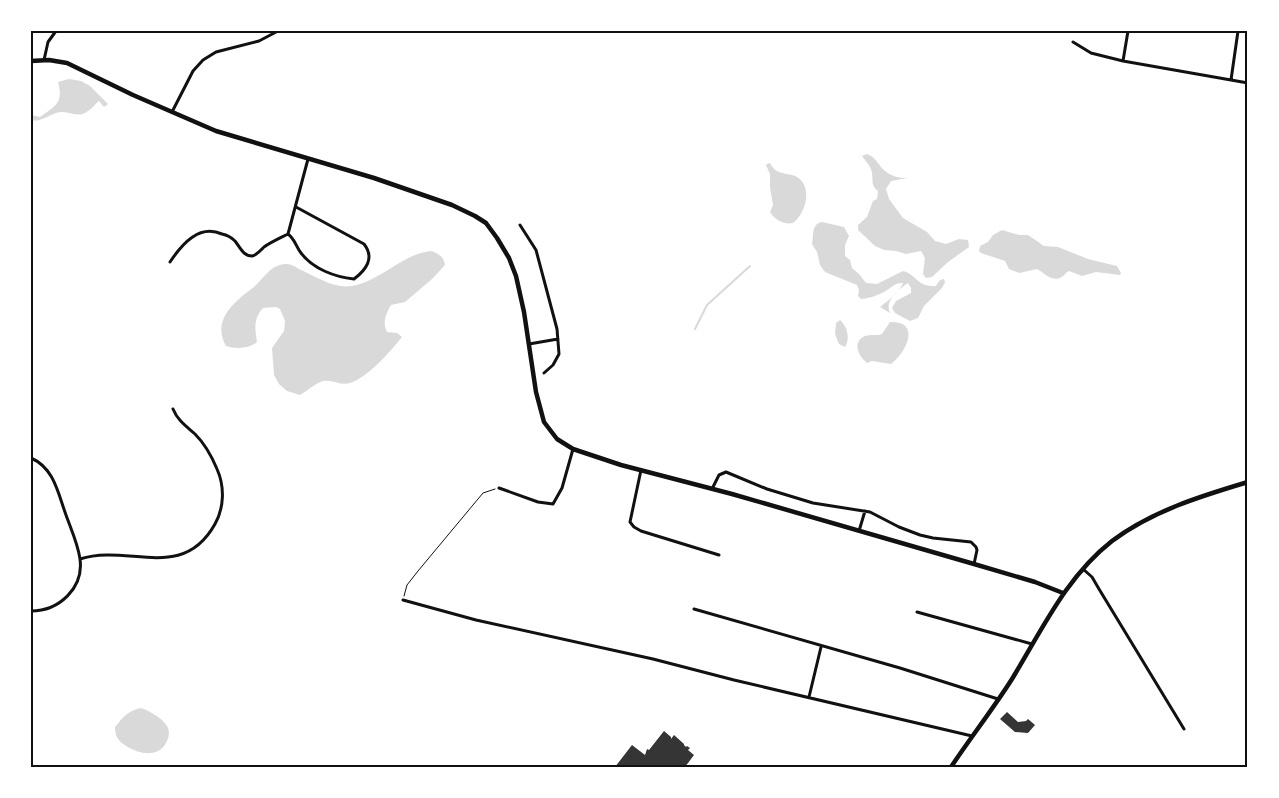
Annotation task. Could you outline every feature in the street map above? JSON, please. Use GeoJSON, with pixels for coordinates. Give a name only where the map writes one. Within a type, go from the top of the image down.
{"type":"FeatureCollection","features":[{"type":"Feature","properties":{"kind":"street"},"geometry":{"type":"LineString","coordinates":[[44,60],[48,42],[56,31]]}},
{"type":"Feature","properties":{"kind":"street"},"geometry":{"type":"LineString","coordinates":[[172,112],[193,71],[203,60],[216,52],[259,41],[278,31]]}},
{"type":"Feature","properties":{"kind":"street"},"geometry":{"type":"LineString","coordinates":[[1123,61],[1128,31]]}},
{"type":"Feature","properties":{"kind":"street"},"geometry":{"type":"LineString","coordinates":[[1230,80],[1238,31]]}},
{"type":"Feature","properties":{"kind":"street"},"geometry":{"type":"LineString","coordinates":[[1073,42],[1091,53],[1123,61],[1248,83]]}},
{"type":"Feature","properties":{"kind":"street"},"geometry":{"type":"LineString","coordinates":[[31,61],[44,60],[67,63],[172,112],[234,137],[374,178],[452,205],[486,223],[501,243],[520,288],[536,392],[544,422],[557,438],[573,449],[974,564],[1035,582],[1063,593]]}},
{"type":"Feature","properties":{"kind":"street"},"geometry":{"type":"LineString","coordinates":[[170,262],[183,245],[203,231],[216,231],[226,235],[234,240],[244,254],[250,256],[254,256],[266,246],[288,234],[308,159]]}},
{"type":"Feature","properties":{"kind":"street"},"geometry":{"type":"LineString","coordinates":[[288,234],[292,237],[300,253],[308,260],[339,277],[354,279],[362,273],[369,257],[369,250],[364,244],[296,207]]}},
{"type":"Feature","properties":{"kind":"street"},"geometry":{"type":"LineString","coordinates":[[520,224],[536,250],[560,348],[558,358],[544,372]]}},
{"type":"Feature","properties":{"kind":"street"},"geometry":{"type":"LineString","coordinates":[[528,344],[558,339]]}},
{"type":"Feature","properties":{"kind":"street"},"geometry":{"type":"LineString","coordinates":[[80,559],[100,554],[150,559],[168,558],[192,548],[205,539],[211,531],[222,502],[218,471],[206,448],[195,434],[179,420],[173,409]]}},
{"type":"Feature","properties":{"kind":"street"},"geometry":{"type":"LineString","coordinates":[[499,488],[538,502],[554,504],[562,488],[573,449]]}},
{"type":"Feature","properties":{"kind":"street"},"geometry":{"type":"LineString","coordinates":[[31,458],[47,468],[53,478],[80,559],[78,577],[69,594],[54,606],[31,611]]}},
{"type":"Feature","properties":{"kind":"street"},"geometry":{"type":"LineString","coordinates":[[642,470],[631,513],[630,522],[634,527],[641,531],[719,555]]}},
{"type":"Feature","properties":{"kind":"street"},"geometry":{"type":"LineString","coordinates":[[712,489],[719,475],[726,472],[767,489],[813,503],[865,511],[920,535],[971,542],[976,546],[977,550],[974,564]]}},
{"type":"Feature","properties":{"kind":"street"},"geometry":{"type":"LineString","coordinates":[[951,767],[998,699],[1063,593],[1083,568],[1113,541],[1143,522],[1182,504],[1248,482]]}},
{"type":"Feature","properties":{"kind":"street"},"geometry":{"type":"LineString","coordinates":[[859,531],[865,511]]}},
{"type":"Feature","properties":{"kind":"street"},"geometry":{"type":"LineString","coordinates":[[1083,568],[1100,589],[1184,729]]}},
{"type":"Feature","properties":{"kind":"street"},"geometry":{"type":"LineString","coordinates":[[403,600],[476,620],[653,659],[972,736]]}},
{"type":"Feature","properties":{"kind":"street"},"geometry":{"type":"LineString","coordinates":[[694,609],[902,669],[998,699]]}},
{"type":"Feature","properties":{"kind":"street"},"geometry":{"type":"LineString","coordinates":[[917,612],[1032,644]]}},
{"type":"Feature","properties":{"kind":"street"},"geometry":{"type":"LineString","coordinates":[[809,697],[821,647]]}},
{"type":"Feature","properties":{"kind":"path"},"geometry":{"type":"LineString","coordinates":[[403,600],[408,585],[483,493],[499,488]]}},
{"type":"Feature","properties":{"kind":"shaded area"},"geometry":{"type":"Polygon","coordinates":[[[69,79],[81,81],[90,86],[108,104],[104,107],[99,101],[81,114],[61,112],[39,120],[31,120],[31,115],[40,117],[54,107],[60,95],[58,82],[69,79]]]}},
{"type":"Feature","properties":{"kind":"shaded area"},"geometry":{"type":"Polygon","coordinates":[[[867,154],[874,158],[889,174],[907,178],[891,181],[886,189],[889,199],[903,218],[927,232],[935,241],[946,244],[959,239],[968,240],[969,247],[948,262],[932,277],[926,278],[923,274],[925,258],[921,251],[906,254],[884,250],[875,246],[858,230],[858,225],[867,217],[873,201],[877,199],[878,191],[873,183],[870,167],[862,156],[867,154]]]}},
{"type":"Feature","properties":{"kind":"shaded area"},"geometry":{"type":"Polygon","coordinates":[[[769,163],[781,173],[795,176],[805,186],[806,199],[804,206],[793,223],[780,221],[770,212],[773,205],[770,174],[766,165],[769,163]]]}},
{"type":"Feature","properties":{"kind":"shaded area"},"geometry":{"type":"Polygon","coordinates":[[[822,222],[844,227],[849,236],[845,245],[845,256],[850,260],[852,268],[866,283],[877,284],[903,271],[929,286],[936,286],[940,280],[944,279],[945,282],[942,288],[924,306],[918,318],[910,321],[895,313],[892,308],[896,301],[911,293],[908,283],[897,291],[903,283],[895,285],[876,296],[861,299],[858,296],[859,290],[857,285],[825,272],[820,265],[817,252],[812,244],[815,227],[818,223],[822,222]]]}},
{"type":"Feature","properties":{"kind":"shaded area"},"geometry":{"type":"Polygon","coordinates":[[[1002,230],[1019,235],[1028,235],[1044,246],[1058,247],[1088,259],[1117,266],[1121,273],[1120,275],[1096,272],[1082,276],[1069,271],[1056,279],[1037,269],[1019,273],[1009,269],[1005,261],[979,251],[980,246],[1002,230]]]}},
{"type":"Feature","properties":{"kind":"shaded area"},"geometry":{"type":"Polygon","coordinates":[[[431,251],[441,256],[445,265],[405,302],[391,305],[385,318],[387,332],[397,333],[402,337],[364,376],[350,383],[323,381],[300,395],[287,391],[279,384],[274,375],[272,348],[284,331],[285,321],[280,309],[276,307],[263,308],[260,312],[255,328],[257,342],[250,346],[234,348],[226,346],[222,337],[221,328],[227,312],[240,298],[277,266],[282,264],[291,265],[332,284],[352,286],[372,279],[410,257],[431,251]]]}},
{"type":"Feature","properties":{"kind":"shaded area"},"geometry":{"type":"Polygon","coordinates":[[[893,296],[889,304],[890,313],[880,307],[893,296]]]}},
{"type":"Feature","properties":{"kind":"shaded area"},"geometry":{"type":"Polygon","coordinates":[[[840,320],[845,326],[847,333],[845,347],[839,344],[835,334],[836,323],[840,320]]]}},
{"type":"Feature","properties":{"kind":"shaded area"},"geometry":{"type":"Polygon","coordinates":[[[890,322],[900,323],[906,327],[908,338],[906,346],[891,364],[872,361],[867,363],[859,353],[859,342],[865,336],[882,334],[890,322]]]}},
{"type":"Feature","properties":{"kind":"shaded area"},"geometry":{"type":"Polygon","coordinates":[[[141,708],[159,718],[169,730],[167,741],[159,751],[154,753],[143,753],[131,749],[121,742],[116,733],[115,727],[124,717],[133,710],[141,708]]]}},
{"type":"Feature","properties":{"kind":"building"},"geometry":{"type":"Polygon","coordinates":[[[1007,712],[1018,722],[1028,719],[1035,725],[1028,733],[1015,732],[1000,719],[1007,712]]]}},
{"type":"Feature","properties":{"kind":"building"},"geometry":{"type":"Polygon","coordinates":[[[664,731],[671,739],[674,735],[686,747],[690,748],[688,750],[694,755],[685,767],[615,767],[632,745],[645,755],[647,749],[649,750],[664,731]]]}},
{"type":"Feature","properties":{"kind":"waterway"},"geometry":{"type":"LineString","coordinates":[[695,329],[707,305],[750,266]]}}]}
